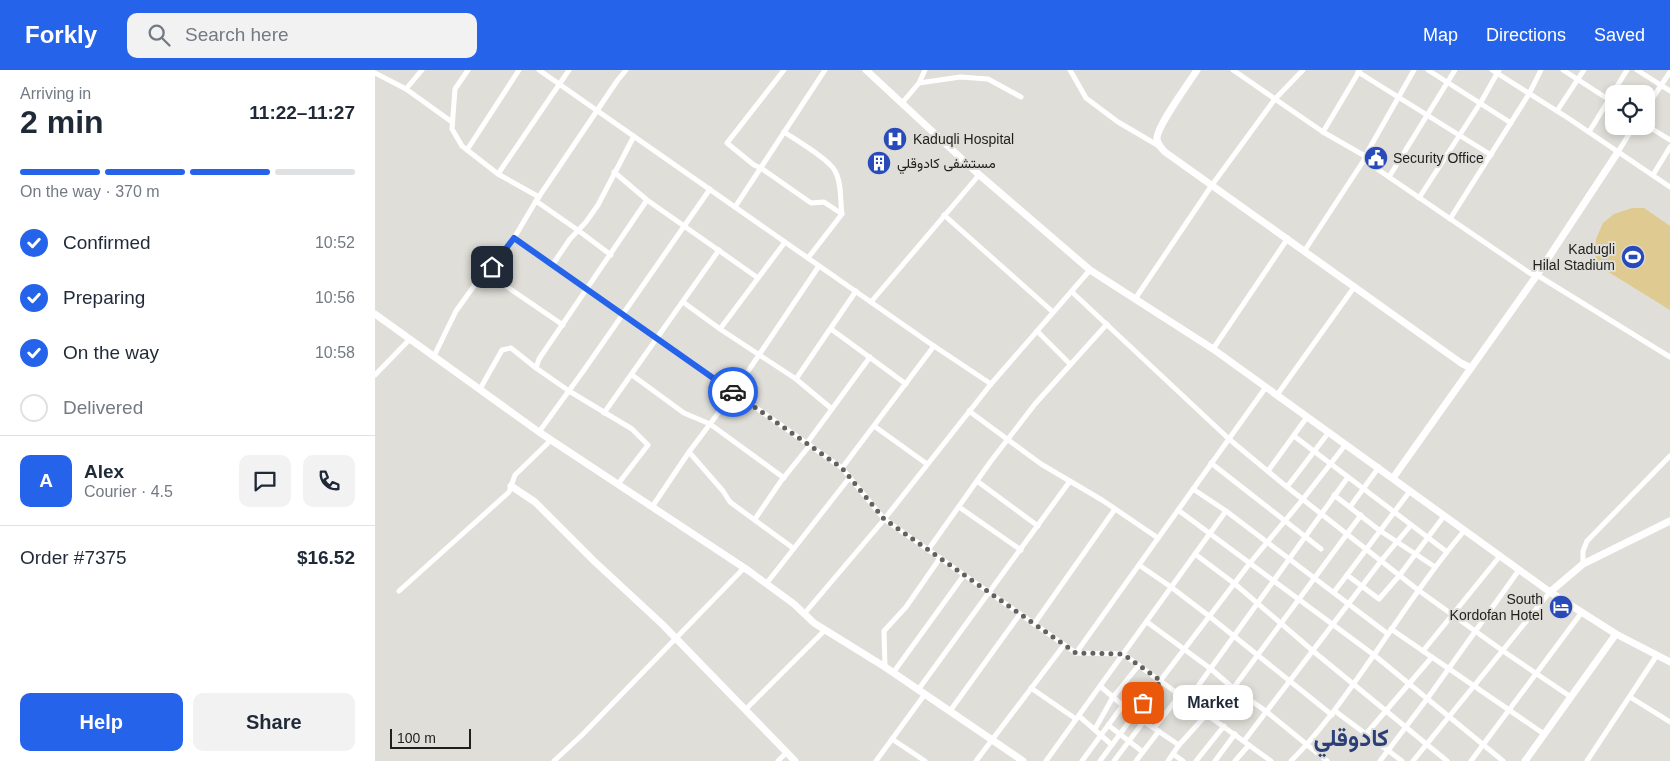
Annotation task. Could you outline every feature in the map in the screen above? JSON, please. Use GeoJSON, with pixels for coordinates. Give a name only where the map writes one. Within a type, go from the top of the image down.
{"type":"FeatureCollection","features":[{"type":"Feature","properties":{"kind":"street"},"geometry":{"type":"LineString","coordinates":[[406,89],[422,70]]}},
{"type":"Feature","properties":{"kind":"street"},"geometry":{"type":"LineString","coordinates":[[468,70],[455,89],[452,129],[462,146],[499,174],[537,199],[611,255]]}},
{"type":"Feature","properties":{"kind":"street"},"geometry":{"type":"LineString","coordinates":[[467,150],[519,70]]}},
{"type":"Feature","properties":{"kind":"street"},"geometry":{"type":"LineString","coordinates":[[539,70],[991,384]]}},
{"type":"Feature","properties":{"kind":"street"},"geometry":{"type":"LineString","coordinates":[[499,174],[569,70]]}},
{"type":"Feature","properties":{"kind":"street"},"geometry":{"type":"LineString","coordinates":[[434,356],[456,311],[479,279],[514,238],[537,199],[626,70]]}},
{"type":"Feature","properties":{"kind":"street"},"geometry":{"type":"LineString","coordinates":[[784,70],[727,143],[754,165],[811,203],[824,202],[842,214]]}},
{"type":"Feature","properties":{"kind":"street"},"geometry":{"type":"LineString","coordinates":[[735,207],[825,70]]}},
{"type":"Feature","properties":{"kind":"street"},"geometry":{"type":"LineString","coordinates":[[867,70],[979,175],[1090,270],[1213,349],[1550,592],[1616,634],[1670,662]]}},
{"type":"Feature","properties":{"kind":"street"},"geometry":{"type":"LineString","coordinates":[[902,103],[919,83],[925,70]]}},
{"type":"Feature","properties":{"kind":"street"},"geometry":{"type":"LineString","coordinates":[[1070,70],[1086,98],[1118,122],[1160,146],[1461,363],[1471,368]]}},
{"type":"Feature","properties":{"kind":"street"},"geometry":{"type":"LineString","coordinates":[[1160,146],[1157,138],[1161,127],[1197,70]]}},
{"type":"Feature","properties":{"kind":"street"},"geometry":{"type":"LineString","coordinates":[[1233,70],[1323,132],[1365,158],[1419,198],[1531,274],[1537,275],[1670,357]]}},
{"type":"Feature","properties":{"kind":"street"},"geometry":{"type":"LineString","coordinates":[[1135,300],[1212,185],[1275,99],[1303,70]]}},
{"type":"Feature","properties":{"kind":"street"},"geometry":{"type":"LineString","coordinates":[[1305,250],[1365,158],[1414,70]]}},
{"type":"Feature","properties":{"kind":"street"},"geometry":{"type":"LineString","coordinates":[[1428,70],[1481,102],[1511,123]]}},
{"type":"Feature","properties":{"kind":"street"},"geometry":{"type":"LineString","coordinates":[[1389,177],[1455,70]]}},
{"type":"Feature","properties":{"kind":"street"},"geometry":{"type":"LineString","coordinates":[[1450,219],[1529,94],[1541,70]]}},
{"type":"Feature","properties":{"kind":"street"},"geometry":{"type":"LineString","coordinates":[[1563,70],[1605,97]]}},
{"type":"Feature","properties":{"kind":"street"},"geometry":{"type":"LineString","coordinates":[[1557,111],[1583,70]]}},
{"type":"Feature","properties":{"kind":"street"},"geometry":{"type":"LineString","coordinates":[[1619,85],[1627,70]]}},
{"type":"Feature","properties":{"kind":"street"},"geometry":{"type":"LineString","coordinates":[[1637,70],[1670,91]]}},
{"type":"Feature","properties":{"kind":"street"},"geometry":{"type":"LineString","coordinates":[[1323,132],[1359,71],[1491,155]]}},
{"type":"Feature","properties":{"kind":"street"},"geometry":{"type":"LineString","coordinates":[[1419,198],[1481,102],[1496,71],[1670,186]]}},
{"type":"Feature","properties":{"kind":"street"},"geometry":{"type":"LineString","coordinates":[[1655,94],[1670,72]]}},
{"type":"Feature","properties":{"kind":"street"},"geometry":{"type":"LineString","coordinates":[[375,73],[406,89],[453,122]]}},
{"type":"Feature","properties":{"kind":"street"},"geometry":{"type":"LineString","coordinates":[[919,83],[960,77],[988,79],[1021,97]]}},
{"type":"Feature","properties":{"kind":"street"},"geometry":{"type":"LineString","coordinates":[[1589,132],[1605,109]]}},
{"type":"Feature","properties":{"kind":"street"},"geometry":{"type":"LineString","coordinates":[[1655,130],[1670,140]]}},
{"type":"Feature","properties":{"kind":"street"},"geometry":{"type":"LineString","coordinates":[[785,132],[835,170],[839,187],[842,214],[808,258]]}},
{"type":"Feature","properties":{"kind":"street"},"geometry":{"type":"LineString","coordinates":[[1393,478],[1537,275],[1628,135]]}},
{"type":"Feature","properties":{"kind":"street"},"geometry":{"type":"LineString","coordinates":[[553,264],[570,239],[579,231],[598,205],[634,136]]}},
{"type":"Feature","properties":{"kind":"street"},"geometry":{"type":"LineString","coordinates":[[1653,175],[1670,147]]}},
{"type":"Feature","properties":{"kind":"street"},"geometry":{"type":"LineString","coordinates":[[614,172],[647,200],[758,278]]}},
{"type":"Feature","properties":{"kind":"street"},"geometry":{"type":"LineString","coordinates":[[871,302],[979,175]]}},
{"type":"Feature","properties":{"kind":"street"},"geometry":{"type":"LineString","coordinates":[[539,432],[710,190]]}},
{"type":"Feature","properties":{"kind":"street"},"geometry":{"type":"LineString","coordinates":[[536,368],[539,359],[647,200]]}},
{"type":"Feature","properties":{"kind":"street"},"geometry":{"type":"LineString","coordinates":[[944,215],[1053,312]]}},
{"type":"Feature","properties":{"kind":"street"},"geometry":{"type":"LineString","coordinates":[[514,238],[842,468],[884,519],[1064,645],[1076,653],[1123,654],[1235,734],[1263,758],[1271,761]]}},
{"type":"Feature","properties":{"kind":"street"},"geometry":{"type":"LineString","coordinates":[[1213,349],[1288,238]]}},
{"type":"Feature","properties":{"kind":"street"},"geometry":{"type":"LineString","coordinates":[[719,329],[785,242]]}},
{"type":"Feature","properties":{"kind":"street"},"geometry":{"type":"LineString","coordinates":[[605,413],[719,250]]}},
{"type":"Feature","properties":{"kind":"street"},"geometry":{"type":"LineString","coordinates":[[652,507],[689,452],[760,355],[819,266]]}},
{"type":"Feature","properties":{"kind":"street"},"geometry":{"type":"LineString","coordinates":[[804,614],[884,519],[991,384],[1090,270]]}},
{"type":"Feature","properties":{"kind":"street"},"geometry":{"type":"LineString","coordinates":[[487,271],[563,325]]}},
{"type":"Feature","properties":{"kind":"street"},"geometry":{"type":"LineString","coordinates":[[1277,396],[1355,286]]}},
{"type":"Feature","properties":{"kind":"street"},"geometry":{"type":"LineString","coordinates":[[796,379],[856,291]]}},
{"type":"Feature","properties":{"kind":"street"},"geometry":{"type":"LineString","coordinates":[[1072,292],[1229,439],[1268,471],[1399,576],[1503,651],[1571,697]]}},
{"type":"Feature","properties":{"kind":"street"},"geometry":{"type":"LineString","coordinates":[[683,302],[719,329],[796,379],[832,409]]}},
{"type":"Feature","properties":{"kind":"street"},"geometry":{"type":"LineString","coordinates":[[375,314],[539,432],[744,568],[794,604],[825,630],[885,667],[1023,761]]}},
{"type":"Feature","properties":{"kind":"street"},"geometry":{"type":"LineString","coordinates":[[928,550],[1035,404],[1107,324]]}},
{"type":"Feature","properties":{"kind":"street"},"geometry":{"type":"LineString","coordinates":[[831,329],[906,384]]}},
{"type":"Feature","properties":{"kind":"street"},"geometry":{"type":"LineString","coordinates":[[1037,331],[1070,364]]}},
{"type":"Feature","properties":{"kind":"street"},"geometry":{"type":"LineString","coordinates":[[375,375],[410,339]]}},
{"type":"Feature","properties":{"kind":"street"},"geometry":{"type":"LineString","coordinates":[[842,468],[934,346]]}},
{"type":"Feature","properties":{"kind":"street"},"geometry":{"type":"LineString","coordinates":[[480,389],[502,350],[511,348],[569,391],[632,429],[648,445],[618,484]]}},
{"type":"Feature","properties":{"kind":"street"},"geometry":{"type":"LineString","coordinates":[[755,519],[870,357]]}},
{"type":"Feature","properties":{"kind":"street"},"geometry":{"type":"LineString","coordinates":[[633,375],[684,413],[710,424],[783,478]]}},
{"type":"Feature","properties":{"kind":"street"},"geometry":{"type":"LineString","coordinates":[[1076,653],[1266,387]]}},
{"type":"Feature","properties":{"kind":"street"},"geometry":{"type":"LineString","coordinates":[[969,411],[1041,464],[1115,509],[1158,538]]}},
{"type":"Feature","properties":{"kind":"street"},"geometry":{"type":"LineString","coordinates":[[1268,471],[1307,417]]}},
{"type":"Feature","properties":{"kind":"street"},"geometry":{"type":"LineString","coordinates":[[874,426],[927,464]]}},
{"type":"Feature","properties":{"kind":"street"},"geometry":{"type":"LineString","coordinates":[[1287,486],[1329,432]]}},
{"type":"Feature","properties":{"kind":"street"},"geometry":{"type":"LineString","coordinates":[[1294,436],[1447,552]]}},
{"type":"Feature","properties":{"kind":"street"},"geometry":{"type":"LineString","coordinates":[[399,591],[509,492],[515,475],[551,440]]}},
{"type":"Feature","properties":{"kind":"street"},"geometry":{"type":"LineString","coordinates":[[1100,761],[1250,563],[1346,444]]}},
{"type":"Feature","properties":{"kind":"street"},"geometry":{"type":"LineString","coordinates":[[689,452],[723,490],[730,502],[793,548]]}},
{"type":"Feature","properties":{"kind":"street"},"geometry":{"type":"LineString","coordinates":[[1583,564],[1583,551],[1587,541],[1670,456]]}},
{"type":"Feature","properties":{"kind":"street"},"geometry":{"type":"LineString","coordinates":[[1211,463],[1321,549]]}},
{"type":"Feature","properties":{"kind":"street"},"geometry":{"type":"LineString","coordinates":[[1350,507],[1379,468]]}},
{"type":"Feature","properties":{"kind":"street"},"geometry":{"type":"LineString","coordinates":[[766,584],[850,477]]}},
{"type":"Feature","properties":{"kind":"street"},"geometry":{"type":"LineString","coordinates":[[1188,700],[1348,477]]}},
{"type":"Feature","properties":{"kind":"street"},"geometry":{"type":"LineString","coordinates":[[977,481],[1038,526]]}},
{"type":"Feature","properties":{"kind":"street"},"geometry":{"type":"LineString","coordinates":[[876,761],[921,692],[1070,481]]}},
{"type":"Feature","properties":{"kind":"street"},"geometry":{"type":"LineString","coordinates":[[511,486],[535,502],[675,638],[795,761]]}},
{"type":"Feature","properties":{"kind":"street"},"geometry":{"type":"LineString","coordinates":[[1193,489],[1226,511],[1349,604],[1433,657],[1544,734]]}},
{"type":"Feature","properties":{"kind":"street"},"geometry":{"type":"LineString","coordinates":[[1334,592],[1410,491]]}},
{"type":"Feature","properties":{"kind":"street"},"geometry":{"type":"LineString","coordinates":[[1334,495],[1379,530],[1435,567]]}},
{"type":"Feature","properties":{"kind":"street"},"geometry":{"type":"LineString","coordinates":[[959,507],[1021,550]]}},
{"type":"Feature","properties":{"kind":"street"},"geometry":{"type":"LineString","coordinates":[[1034,624],[1115,509]]}},
{"type":"Feature","properties":{"kind":"street"},"geometry":{"type":"LineString","coordinates":[[1178,510],[1374,655],[1503,761]]}},
{"type":"Feature","properties":{"kind":"street"},"geometry":{"type":"LineString","coordinates":[[1046,761],[1226,511]]}},
{"type":"Feature","properties":{"kind":"street"},"geometry":{"type":"LineString","coordinates":[[1212,717],[1361,515]]}},
{"type":"Feature","properties":{"kind":"street"},"geometry":{"type":"LineString","coordinates":[[1347,575],[1379,599],[1399,576],[1444,516]]}},
{"type":"Feature","properties":{"kind":"street"},"geometry":{"type":"LineString","coordinates":[[1413,761],[1550,592],[1583,564],[1670,521]]}},
{"type":"Feature","properties":{"kind":"street"},"geometry":{"type":"LineString","coordinates":[[1235,761],[1290,681],[1381,561],[1411,525]]}},
{"type":"Feature","properties":{"kind":"street"},"geometry":{"type":"LineString","coordinates":[[1291,761],[1307,745],[1333,713],[1418,590],[1464,531]]}},
{"type":"Feature","properties":{"kind":"street"},"geometry":{"type":"LineString","coordinates":[[1195,554],[1235,584],[1280,624],[1447,761]]}},
{"type":"Feature","properties":{"kind":"street"},"geometry":{"type":"LineString","coordinates":[[1423,651],[1500,556]]}},
{"type":"Feature","properties":{"kind":"street"},"geometry":{"type":"LineString","coordinates":[[885,667],[884,631],[906,606],[940,558]]}},
{"type":"Feature","properties":{"kind":"street"},"geometry":{"type":"LineString","coordinates":[[1139,565],[1209,616],[1290,681],[1402,761]]}},
{"type":"Feature","properties":{"kind":"street"},"geometry":{"type":"LineString","coordinates":[[554,761],[583,734],[744,568]]}},
{"type":"Feature","properties":{"kind":"street"},"geometry":{"type":"LineString","coordinates":[[1380,761],[1427,699],[1519,570]]}},
{"type":"Feature","properties":{"kind":"street"},"geometry":{"type":"LineString","coordinates":[[893,673],[964,575]]}},
{"type":"Feature","properties":{"kind":"street"},"geometry":{"type":"LineString","coordinates":[[1471,761],[1581,612]]}},
{"type":"Feature","properties":{"kind":"street"},"geometry":{"type":"LineString","coordinates":[[950,712],[1020,614]]}},
{"type":"Feature","properties":{"kind":"street"},"geometry":{"type":"LineString","coordinates":[[1147,622],[1267,712],[1327,761]]}},
{"type":"Feature","properties":{"kind":"street"},"geometry":{"type":"LineString","coordinates":[[745,710],[825,630]]}},
{"type":"Feature","properties":{"kind":"street"},"geometry":{"type":"LineString","coordinates":[[1525,761],[1616,634]]}},
{"type":"Feature","properties":{"kind":"street"},"geometry":{"type":"LineString","coordinates":[[976,761],[1064,645]]}},
{"type":"Feature","properties":{"kind":"street"},"geometry":{"type":"LineString","coordinates":[[1589,760],[1657,655]]}},
{"type":"Feature","properties":{"kind":"street"},"geometry":{"type":"LineString","coordinates":[[1366,734],[1433,657]]}},
{"type":"Feature","properties":{"kind":"street"},"geometry":{"type":"LineString","coordinates":[[1095,729],[1113,698],[1139,665]]}},
{"type":"Feature","properties":{"kind":"street"},"geometry":{"type":"LineString","coordinates":[[1100,686],[1134,715],[1179,744]]}},
{"type":"Feature","properties":{"kind":"street"},"geometry":{"type":"LineString","coordinates":[[1031,688],[1078,717],[1095,729],[1112,745]]}},
{"type":"Feature","properties":{"kind":"street"},"geometry":{"type":"LineString","coordinates":[[1136,761],[1180,695]]}},
{"type":"Feature","properties":{"kind":"street"},"geometry":{"type":"LineString","coordinates":[[1630,697],[1670,722]]}},
{"type":"Feature","properties":{"kind":"street"},"geometry":{"type":"LineString","coordinates":[[1082,761],[1123,705]]}},
{"type":"Feature","properties":{"kind":"street"},"geometry":{"type":"LineString","coordinates":[[1168,761],[1179,744],[1207,714]]}},
{"type":"Feature","properties":{"kind":"street"},"geometry":{"type":"LineString","coordinates":[[1114,761],[1143,721]]}},
{"type":"Feature","properties":{"kind":"street"},"geometry":{"type":"LineString","coordinates":[[1108,725],[1143,752]]}},
{"type":"Feature","properties":{"kind":"street"},"geometry":{"type":"LineString","coordinates":[[1196,761],[1224,726]]}},
{"type":"Feature","properties":{"kind":"street"},"geometry":{"type":"LineString","coordinates":[[1215,761],[1235,734]]}},
{"type":"Feature","properties":{"kind":"street"},"geometry":{"type":"LineString","coordinates":[[892,739],[925,761]]}},
{"type":"Feature","properties":{"kind":"street"},"geometry":{"type":"LineString","coordinates":[[778,761],[787,752]]}},
{"type":"Feature","properties":{"kind":"street"},"geometry":{"type":"LineString","coordinates":[[1173,754],[1183,761]]}},
{"type":"Feature","properties":{"kind":"shaded area","name":"Kadugli Hilal Stadium"},"geometry":{"type":"Polygon","coordinates":[[[1632,208],[1644,208],[1670,226],[1670,310],[1602,268],[1595,255],[1596,239],[1603,223],[1614,214],[1632,208]]]}},
{"type":"Feature","properties":{"kind":"way so far"},"geometry":{"type":"LineString","coordinates":[[733,392],[842,468],[884,519],[1076,653],[1123,654],[1161,681],[1143,703]]}},
{"type":"Feature","properties":{"kind":"place","name":"Kaduqli Hospital"},"geometry":{"type":"Point","coordinates":[895,139]}},
{"type":"Feature","properties":{"kind":"place","name":"Security Office"},"geometry":{"type":"Point","coordinates":[1376,158]}},
{"type":"Feature","properties":{"kind":"place","name":"مستشفى كادوقلي"},"geometry":{"type":"Point","coordinates":[879,163]}},
{"type":"Feature","properties":{"kind":"place","name":"Kadugli Hilal Stadium"},"geometry":{"type":"Point","coordinates":[1633,257]}},
{"type":"Feature","properties":{"kind":"place","name":"South Kordofan Hotel"},"geometry":{"type":"Point","coordinates":[1561,607]}},
{"type":"Feature","properties":{"kind":"place","name":"Market"},"geometry":{"type":"Point","coordinates":[1143,703]}},
{"type":"Feature","properties":{"kind":"district","name":"كادوقلي"},"geometry":{"type":"Point","coordinates":[1351,737]}},
{"type":"Feature","properties":{"kind":"route"},"geometry":{"type":"LineString","coordinates":[[492,267],[514,238],[733,392]]}}]}
